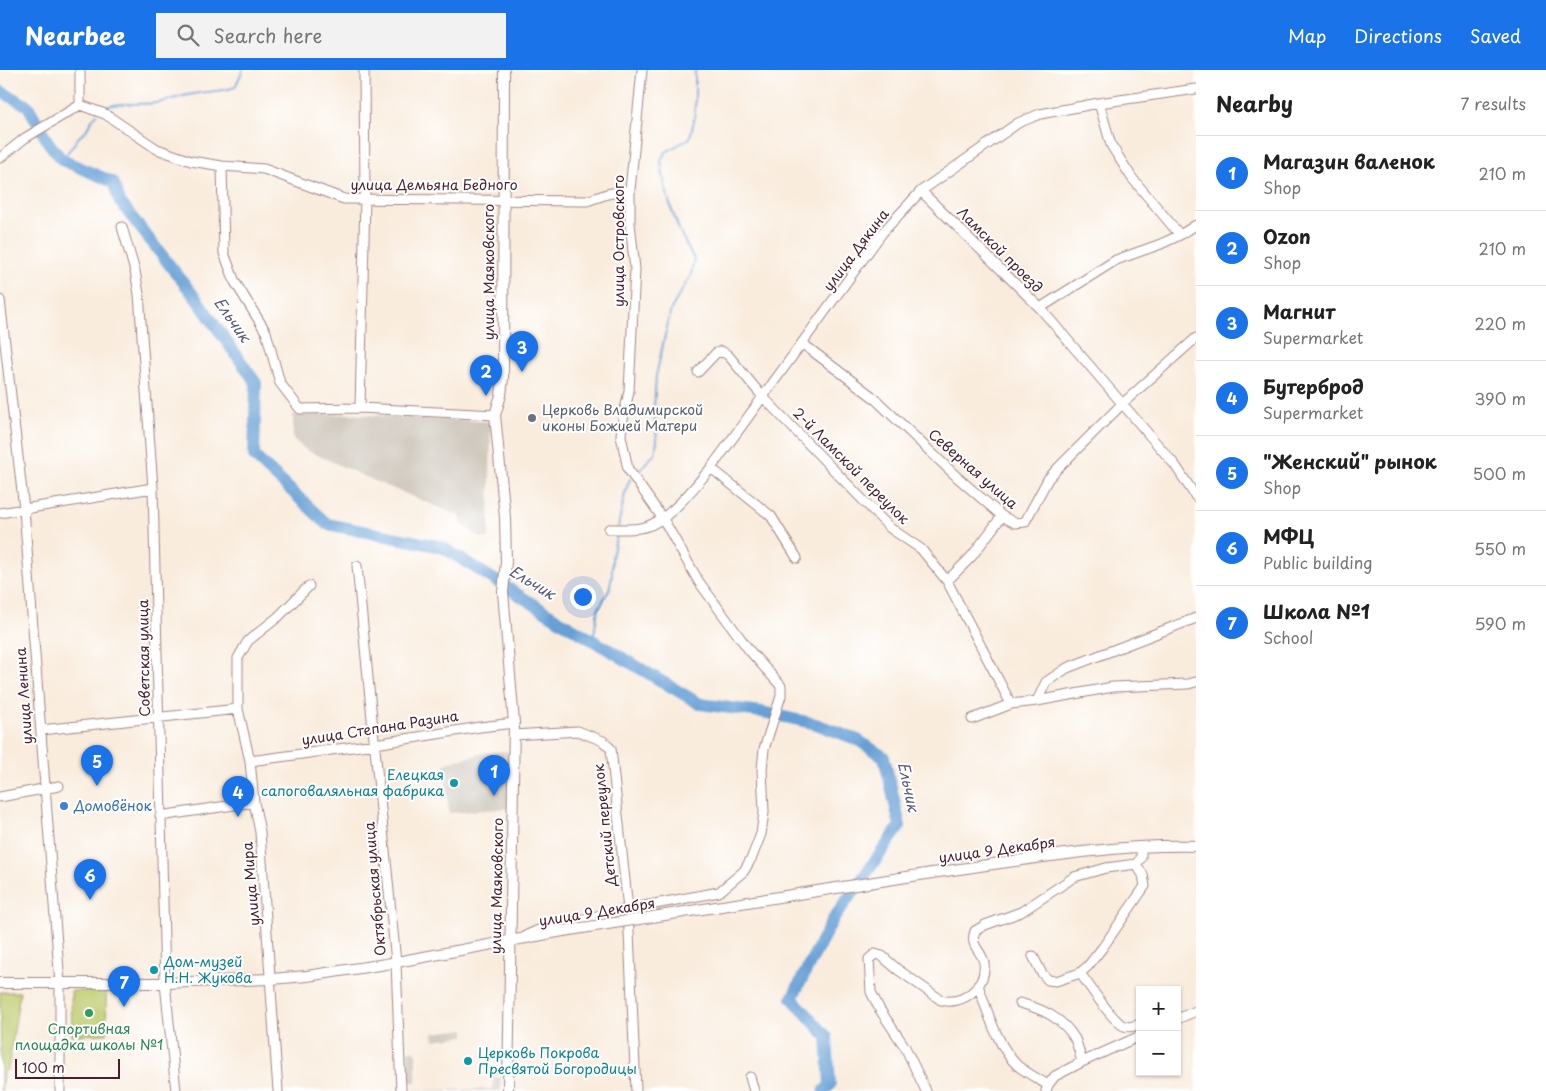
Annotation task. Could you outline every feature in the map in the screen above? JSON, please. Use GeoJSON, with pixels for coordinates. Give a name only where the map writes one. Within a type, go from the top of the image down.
{"type":"FeatureCollection","features":[{"type":"Feature","properties":{"kind":"main road","name":"улица Маяковского"},"geometry":{"type":"LineString","coordinates":[[504,70],[502,199],[503,378],[501,396],[495,415],[505,518],[506,562],[503,592],[514,723],[514,940],[508,1091]]}},
{"type":"Feature","properties":{"kind":"main road","name":"улица 9 Декабря"},"geometry":{"type":"LineString","coordinates":[[0,983],[165,983],[307,976],[514,940],[932,873],[1090,851],[1141,847],[1196,846]]}},
{"type":"Feature","properties":{"kind":"street"},"geometry":{"type":"LineString","coordinates":[[0,158],[25,138],[80,105],[80,70]]}},
{"type":"Feature","properties":{"kind":"street"},"geometry":{"type":"LineString","coordinates":[[360,408],[365,198],[364,70]]}},
{"type":"Feature","properties":{"kind":"street","name":"улица Островского"},"geometry":{"type":"LineString","coordinates":[[628,909],[720,892],[744,871],[761,834],[764,812],[762,769],[764,749],[781,696],[781,686],[749,650],[700,582],[663,519],[628,469],[621,436],[629,391],[635,269],[630,223],[630,190],[642,70]]}},
{"type":"Feature","properties":{"kind":"street","name":"улица Дякина"},"geometry":{"type":"LineString","coordinates":[[609,529],[644,527],[663,519],[711,468],[882,234],[921,191],[1018,123],[1040,114],[1099,103],[1196,89]]}},
{"type":"Feature","properties":{"kind":"street"},"geometry":{"type":"LineString","coordinates":[[1099,103],[1110,146],[1132,178],[1180,235]]}},
{"type":"Feature","properties":{"kind":"street","name":"улица Демьяна Бедного"},"geometry":{"type":"LineString","coordinates":[[80,105],[105,114],[157,149],[191,162],[264,169],[344,199],[587,201],[607,194],[630,190]]}},
{"type":"Feature","properties":{"kind":"street"},"geometry":{"type":"LineString","coordinates":[[222,166],[224,253],[235,282],[266,332],[280,383],[300,409],[360,408],[495,415]]}},
{"type":"Feature","properties":{"kind":"street","name":"Ламской проезд"},"geometry":{"type":"LineString","coordinates":[[921,191],[1040,308],[1116,260],[1161,244],[1196,225]]}},
{"type":"Feature","properties":{"kind":"street","name":"Советская улица"},"geometry":{"type":"LineString","coordinates":[[122,227],[135,271],[139,294],[153,488],[165,983],[176,1091]]}},
{"type":"Feature","properties":{"kind":"street","name":"улица Ленина"},"geometry":{"type":"LineString","coordinates":[[0,300],[24,509],[41,730],[60,984],[60,1091]]}},
{"type":"Feature","properties":{"kind":"street"},"geometry":{"type":"LineString","coordinates":[[1040,308],[1175,465],[1196,497]]}},
{"type":"Feature","properties":{"kind":"street","name":"Северная улица"},"geometry":{"type":"LineString","coordinates":[[803,344],[874,397],[957,477],[1002,516],[1015,523],[1025,522],[1048,479],[1122,404],[1196,338]]}},
{"type":"Feature","properties":{"kind":"street","name":"2-й Ламской переулок"},"geometry":{"type":"LineString","coordinates":[[698,372],[716,353],[721,351],[728,355],[762,396],[890,528],[921,549],[947,581],[1010,704]]}},
{"type":"Feature","properties":{"kind":"street"},"geometry":{"type":"LineString","coordinates":[[711,468],[772,516],[797,558]]}},
{"type":"Feature","properties":{"kind":"street"},"geometry":{"type":"LineString","coordinates":[[0,512],[153,488]]}},
{"type":"Feature","properties":{"kind":"street"},"geometry":{"type":"LineString","coordinates":[[947,581],[972,556],[1002,516]]}},
{"type":"Feature","properties":{"kind":"street","name":"Октябрьская улица"},"geometry":{"type":"LineString","coordinates":[[357,566],[396,962],[401,1091]]}},
{"type":"Feature","properties":{"kind":"street","name":"улица Мира"},"geometry":{"type":"LineString","coordinates":[[278,1091],[260,832],[254,802],[250,761],[238,708],[238,658],[248,641],[278,617],[308,586]]}},
{"type":"Feature","properties":{"kind":"street"},"geometry":{"type":"LineString","coordinates":[[1038,701],[1046,682],[1068,668],[1196,618]]}},
{"type":"Feature","properties":{"kind":"street"},"geometry":{"type":"LineString","coordinates":[[972,719],[1010,704],[1038,701],[1113,687],[1188,684],[1196,682]]}},
{"type":"Feature","properties":{"kind":"street"},"geometry":{"type":"LineString","coordinates":[[41,730],[238,708]]}},
{"type":"Feature","properties":{"kind":"street","name":"улица Степана Разина"},"geometry":{"type":"LineString","coordinates":[[250,761],[514,723]]}},
{"type":"Feature","properties":{"kind":"street","name":"Детский переулок"},"geometry":{"type":"LineString","coordinates":[[514,735],[578,731],[603,741],[611,749],[628,909],[636,1091]]}},
{"type":"Feature","properties":{"kind":"street"},"geometry":{"type":"LineString","coordinates":[[0,797],[59,786]]}},
{"type":"Feature","properties":{"kind":"street"},"geometry":{"type":"LineString","coordinates":[[160,816],[254,802]]}},
{"type":"Feature","properties":{"kind":"street"},"geometry":{"type":"LineString","coordinates":[[926,1091],[905,1047],[880,1010],[871,992],[869,959],[875,954],[882,956],[941,1000],[948,1002],[958,1000],[971,994],[978,985],[984,969],[984,961],[973,942],[975,931],[985,925],[1020,912],[1074,877],[1106,868],[1136,864],[1141,858],[1141,847]]}},
{"type":"Feature","properties":{"kind":"street"},"geometry":{"type":"LineString","coordinates":[[1033,956],[1041,972],[1048,980],[1056,982],[1080,973],[1088,966],[1145,886],[1143,875],[1136,864]]}},
{"type":"Feature","properties":{"kind":"street"},"geometry":{"type":"LineString","coordinates":[[514,940],[543,928],[628,909]]}},
{"type":"Feature","properties":{"kind":"street"},"geometry":{"type":"LineString","coordinates":[[1080,973],[1115,1019],[1124,1026],[1131,1028],[1136,1026]]}},
{"type":"Feature","properties":{"kind":"street"},"geometry":{"type":"LineString","coordinates":[[978,985],[987,1011],[1010,1058],[1047,1088],[1055,1076],[1136,1038]]}},
{"type":"Feature","properties":{"kind":"street"},"geometry":{"type":"LineString","coordinates":[[1020,1003],[1040,1008],[1058,1020],[1075,1040],[1082,1062]]}},
{"type":"Feature","properties":{"kind":"street"},"geometry":{"type":"LineString","coordinates":[[750,1077],[754,1091]]}},
{"type":"Feature","properties":{"kind":"shaded area"},"geometry":{"type":"Polygon","coordinates":[[[349,414],[491,422],[489,538],[481,538],[463,525],[460,516],[306,450],[293,439],[293,415],[349,414]]]}},
{"type":"Feature","properties":{"kind":"shaded area"},"geometry":{"type":"Polygon","coordinates":[[[510,751],[510,808],[449,813],[444,764],[487,752],[510,751]]]}},
{"type":"Feature","properties":{"kind":"shaded area"},"geometry":{"type":"Polygon","coordinates":[[[465,1029],[465,1036],[434,1040],[433,1033],[465,1029]]]}},
{"type":"Feature","properties":{"kind":"shaded area"},"geometry":{"type":"Polygon","coordinates":[[[408,1051],[416,1051],[416,1082],[408,1082],[408,1051]]]}},
{"type":"Feature","properties":{"kind":"shaded area"},"geometry":{"type":"Polygon","coordinates":[[[493,1077],[501,1077],[501,1091],[408,1091],[493,1089],[493,1077]]]}},
{"type":"Feature","properties":{"kind":"green space","name":"Спортивная площадка школы №1"},"geometry":{"type":"Polygon","coordinates":[[[71,991],[106,991],[107,1034],[72,1035],[71,991]]]}},
{"type":"Feature","properties":{"kind":"green space"},"geometry":{"type":"Polygon","coordinates":[[[0,992],[20,992],[8,1070],[4,1070],[1,1091],[0,992]]]}},
{"type":"Feature","properties":{"kind":"waterway"},"geometry":{"type":"LineString","coordinates":[[103,109],[121,104],[156,103],[193,94],[230,89],[235,87],[243,70]]}},
{"type":"Feature","properties":{"kind":"waterway"},"geometry":{"type":"LineString","coordinates":[[636,474],[655,453],[657,441],[654,408],[656,376],[671,309],[691,275],[694,259],[672,211],[665,186],[661,160],[666,152],[690,138],[695,116],[695,70]]}},
{"type":"Feature","properties":{"kind":"waterway","name":"Ельчик"},"geometry":{"type":"LineString","coordinates":[[0,91],[28,106],[48,142],[62,160],[113,182],[120,202],[198,301],[256,383],[254,456],[327,524],[442,547],[562,622],[700,704],[762,712],[816,724],[858,740],[884,757],[900,826],[832,921],[792,998],[827,1037],[830,1085],[824,1091]]}},
{"type":"Feature","properties":{"kind":"waterway"},"geometry":{"type":"LineString","coordinates":[[62,160],[97,114]]}},
{"type":"Feature","properties":{"kind":"waterway"},"geometry":{"type":"LineString","coordinates":[[618,527],[630,479]]}},
{"type":"Feature","properties":{"kind":"waterway"},"geometry":{"type":"LineString","coordinates":[[594,641],[598,609],[609,590],[612,576],[612,558],[617,532]]}},
{"type":"Feature","properties":{"kind":"place","name":"Магнит"},"geometry":{"type":"Point","coordinates":[522,372]}},
{"type":"Feature","properties":{"kind":"place","name":"Ozon"},"geometry":{"type":"Point","coordinates":[486,396]}},
{"type":"Feature","properties":{"kind":"place","name":"Церковь Владимирской иконы Божией Матери"},"geometry":{"type":"Point","coordinates":[532,418]}},
{"type":"Feature","properties":{"kind":"place","name":"Елецкая сапоговаляльная фабрика"},"geometry":{"type":"Point","coordinates":[454,783]}},
{"type":"Feature","properties":{"kind":"place","name":"\"Женский\" рынок"},"geometry":{"type":"Point","coordinates":[97,786]}},
{"type":"Feature","properties":{"kind":"place","name":"Магазин валенок"},"geometry":{"type":"Point","coordinates":[494,796]}},
{"type":"Feature","properties":{"kind":"place","name":"Домовёнок"},"geometry":{"type":"Point","coordinates":[64,806]}},
{"type":"Feature","properties":{"kind":"place","name":"Бутерброд"},"geometry":{"type":"Point","coordinates":[238,817]}},
{"type":"Feature","properties":{"kind":"place","name":"МФЦ"},"geometry":{"type":"Point","coordinates":[90,900]}},
{"type":"Feature","properties":{"kind":"place","name":"Дом-музей Н.Н. Жукова"},"geometry":{"type":"Point","coordinates":[154,970]}},
{"type":"Feature","properties":{"kind":"place","name":"Школа №1"},"geometry":{"type":"Point","coordinates":[124,1007]}},
{"type":"Feature","properties":{"kind":"place","name":"Спортивная площадка школы №1"},"geometry":{"type":"Point","coordinates":[89,1013]}},
{"type":"Feature","properties":{"kind":"place","name":"Церковь Покрова Пресвятой Богородицы"},"geometry":{"type":"Point","coordinates":[468,1061]}}]}
